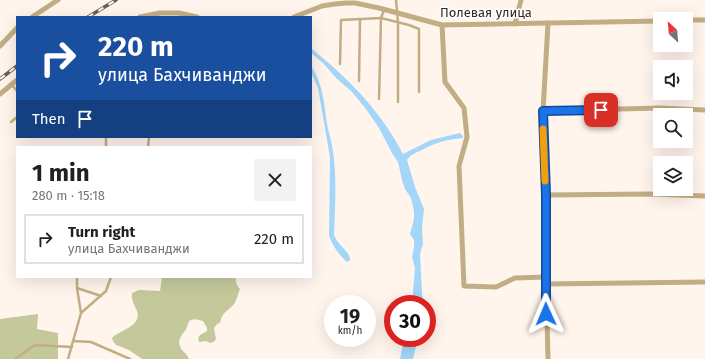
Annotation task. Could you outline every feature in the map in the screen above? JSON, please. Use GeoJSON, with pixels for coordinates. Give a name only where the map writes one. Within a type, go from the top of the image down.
{"type":"FeatureCollection","features":[{"type":"Feature","properties":{"kind":"street"},"geometry":{"type":"LineString","coordinates":[[34,16],[58,0]]}},
{"type":"Feature","properties":{"kind":"street"},"geometry":{"type":"LineString","coordinates":[[516,24],[521,0]]}},
{"type":"Feature","properties":{"kind":"street","name":"Полевая улица"},"geometry":{"type":"LineString","coordinates":[[297,16],[334,2],[355,3],[442,25],[653,21]]}},
{"type":"Feature","properties":{"kind":"street"},"geometry":{"type":"LineString","coordinates":[[145,16],[160,13],[179,13],[192,16]]}},
{"type":"Feature","properties":{"kind":"street"},"geometry":{"type":"LineString","coordinates":[[693,20],[705,20]]}},
{"type":"Feature","properties":{"kind":"street"},"geometry":{"type":"LineString","coordinates":[[548,23],[543,111],[546,195],[548,359]]}},
{"type":"Feature","properties":{"kind":"street"},"geometry":{"type":"LineString","coordinates":[[442,25],[445,82],[464,108],[467,137],[459,166],[464,286],[496,287],[515,278],[546,277]]}},
{"type":"Feature","properties":{"kind":"street"},"geometry":{"type":"LineString","coordinates":[[0,46],[16,29]]}},
{"type":"Feature","properties":{"kind":"street"},"geometry":{"type":"LineString","coordinates":[[0,94],[16,81]]}},
{"type":"Feature","properties":{"kind":"street"},"geometry":{"type":"LineString","coordinates":[[543,111],[659,108],[705,110]]}},
{"type":"Feature","properties":{"kind":"street"},"geometry":{"type":"LineString","coordinates":[[546,195],[651,194],[705,196]]}},
{"type":"Feature","properties":{"kind":"street"},"geometry":{"type":"LineString","coordinates":[[546,284],[705,282]]}},
{"type":"Feature","properties":{"kind":"lane"},"geometry":{"type":"LineString","coordinates":[[396,0],[398,22],[398,102]]}},
{"type":"Feature","properties":{"kind":"lane"},"geometry":{"type":"LineString","coordinates":[[379,99],[381,18],[384,10]]}},
{"type":"Feature","properties":{"kind":"lane"},"geometry":{"type":"LineString","coordinates":[[340,64],[341,20],[381,18],[409,25],[419,29],[419,92]]}},
{"type":"Feature","properties":{"kind":"lane"},"geometry":{"type":"LineString","coordinates":[[359,81],[360,19]]}},
{"type":"Feature","properties":{"kind":"lane"},"geometry":{"type":"LineString","coordinates":[[12,84],[16,90]]}},
{"type":"Feature","properties":{"kind":"lane"},"geometry":{"type":"LineString","coordinates":[[10,122],[16,118]]}},
{"type":"Feature","properties":{"kind":"lane"},"geometry":{"type":"LineString","coordinates":[[68,359],[80,313],[77,278]]}},
{"type":"Feature","properties":{"kind":"lane"},"geometry":{"type":"LineString","coordinates":[[80,313],[106,291],[111,278]]}},
{"type":"Feature","properties":{"kind":"lane"},"geometry":{"type":"LineString","coordinates":[[77,288],[100,296]]}},
{"type":"Feature","properties":{"kind":"lane"},"geometry":{"type":"LineString","coordinates":[[73,341],[91,342],[130,359]]}},
{"type":"Feature","properties":{"kind":"lane"},"geometry":{"type":"LineString","coordinates":[[15,359],[35,345],[72,347]]}},
{"type":"Feature","properties":{"kind":"green space"},"geometry":{"type":"Polygon","coordinates":[[[162,278],[236,278],[236,283],[240,289],[234,304],[224,314],[220,323],[214,328],[216,339],[214,342],[199,342],[198,338],[207,331],[207,328],[203,321],[194,319],[189,322],[179,341],[181,348],[189,359],[142,359],[129,350],[116,345],[112,338],[129,328],[136,321],[138,316],[132,300],[132,293],[139,290],[160,291],[162,278]]]}},
{"type":"Feature","properties":{"kind":"green space"},"geometry":{"type":"Polygon","coordinates":[[[38,314],[37,329],[58,333],[58,359],[0,359],[0,319],[38,314]]]}},
{"type":"Feature","properties":{"kind":"water"},"geometry":{"type":"Polygon","coordinates":[[[312,49],[343,76],[372,107],[396,141],[403,154],[431,140],[460,133],[463,136],[463,138],[431,145],[413,154],[407,160],[415,187],[424,209],[422,227],[423,244],[420,254],[422,295],[413,295],[415,268],[412,257],[414,240],[410,234],[414,219],[414,211],[411,198],[405,189],[402,180],[398,162],[379,128],[366,109],[352,92],[336,78],[323,63],[312,54],[312,49]]]}},
{"type":"Feature","properties":{"kind":"water"},"geometry":{"type":"Polygon","coordinates":[[[312,67],[321,87],[327,124],[333,148],[335,183],[334,235],[348,254],[350,260],[347,262],[336,250],[329,236],[330,157],[318,88],[312,75],[312,67]]]}},
{"type":"Feature","properties":{"kind":"water"},"geometry":{"type":"Polygon","coordinates":[[[402,347],[416,347],[413,359],[400,359],[402,347]]]}},
{"type":"Feature","properties":{"kind":"railway"},"geometry":{"type":"LineString","coordinates":[[90,16],[116,0]]}},
{"type":"Feature","properties":{"kind":"railway"},"geometry":{"type":"LineString","coordinates":[[0,79],[16,67]]}},
{"type":"Feature","properties":{"kind":"slow traffic"},"geometry":{"type":"LineString","coordinates":[[543,129],[545,181]]}},
{"type":"Feature","properties":{"kind":"route"},"geometry":{"type":"LineString","coordinates":[[546,314],[546,195],[543,111],[601,110]]}}]}
